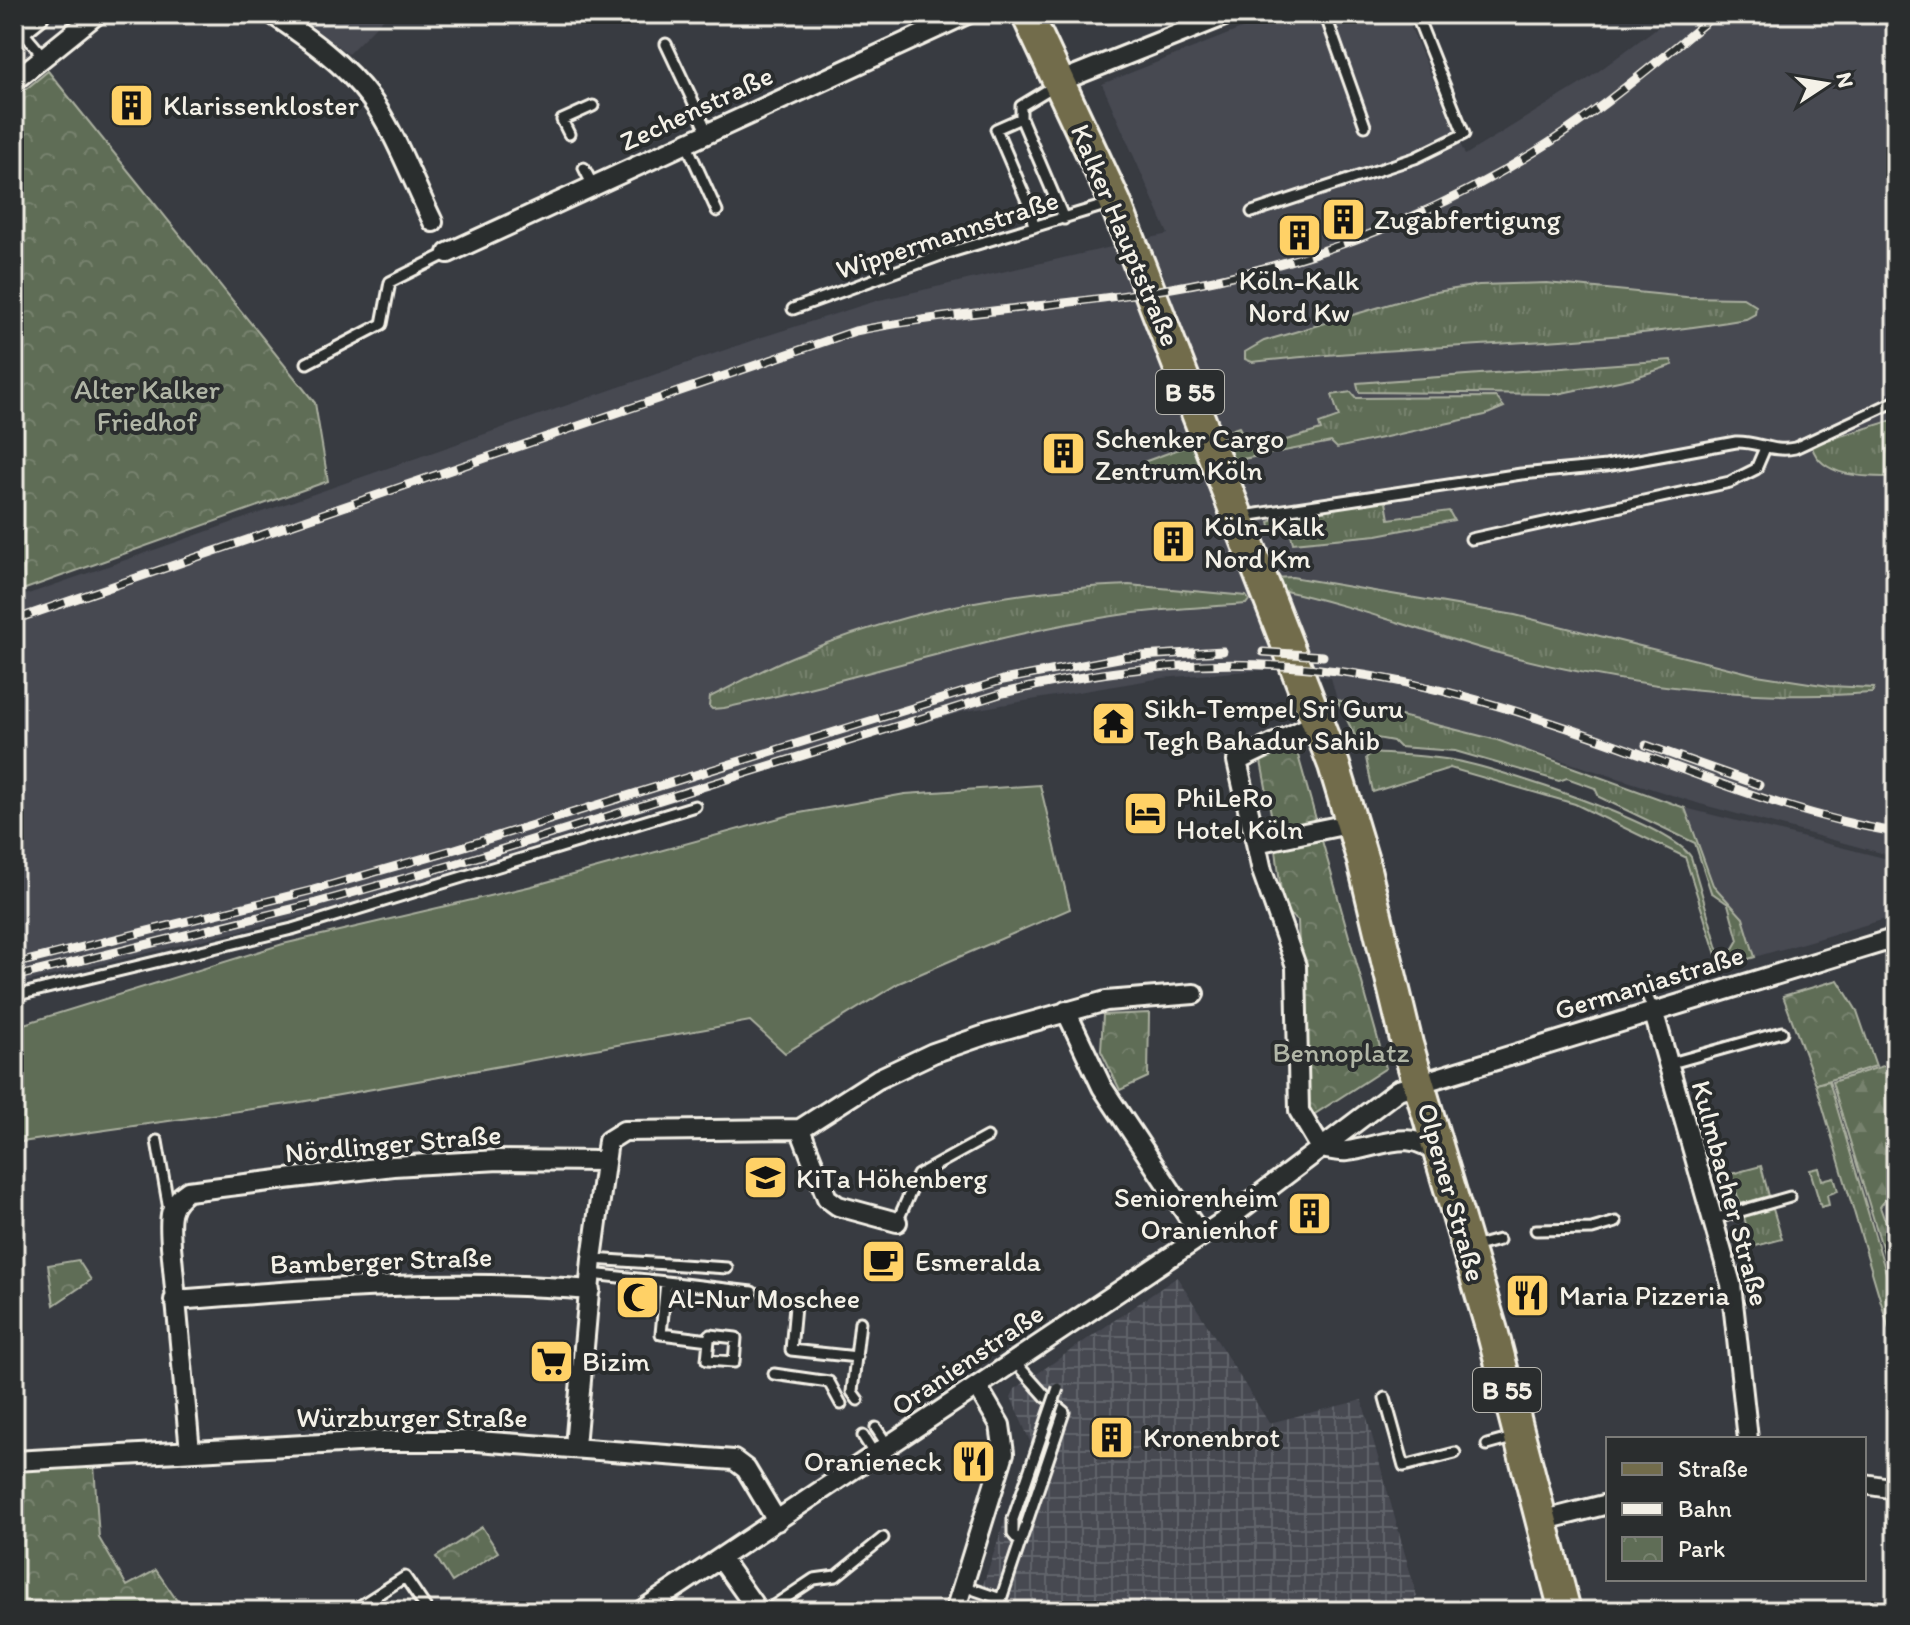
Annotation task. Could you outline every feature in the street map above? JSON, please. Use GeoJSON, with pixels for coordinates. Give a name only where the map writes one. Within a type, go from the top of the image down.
{"type":"FeatureCollection","features":[{"type":"Feature","properties":{"kind":"main road","name":"Kalker Hauptstraße"},"geometry":{"type":"LineString","coordinates":[[1027,14],[1050,89],[1115,202],[1304,683]]}},
{"type":"Feature","properties":{"kind":"main road","name":"Olpener Straße"},"geometry":{"type":"LineString","coordinates":[[1304,683],[1353,823],[1407,1044],[1469,1248],[1565,1611]]}},
{"type":"Feature","properties":{"kind":"street"},"geometry":{"type":"LineString","coordinates":[[14,81],[97,14]]}},
{"type":"Feature","properties":{"kind":"street"},"geometry":{"type":"LineString","coordinates":[[272,14],[307,38],[349,74],[373,101],[433,222]]}},
{"type":"Feature","properties":{"kind":"street","name":"Zechenstraße"},"geometry":{"type":"LineString","coordinates":[[448,253],[967,14]]}},
{"type":"Feature","properties":{"kind":"street"},"geometry":{"type":"LineString","coordinates":[[1050,89],[1229,14]]}},
{"type":"Feature","properties":{"kind":"street"},"geometry":{"type":"LineString","coordinates":[[1319,722],[1237,761],[1262,871],[1296,966],[1299,1111],[1321,1148],[1345,1152],[1411,1140],[1433,1151],[1445,1170]]}},
{"type":"Feature","properties":{"kind":"street"},"geometry":{"type":"LineString","coordinates":[[1256,843],[1353,823]]}},
{"type":"Feature","properties":{"kind":"street","name":"Germaniastraße"},"geometry":{"type":"LineString","coordinates":[[1420,1081],[1896,938]]}},
{"type":"Feature","properties":{"kind":"street"},"geometry":{"type":"LineString","coordinates":[[575,1446],[603,1161],[608,1141],[624,1131],[800,1129],[878,1079],[933,1053],[1106,1001],[1194,994]]}},
{"type":"Feature","properties":{"kind":"street","name":"Kulmbacher Straße"},"geometry":{"type":"LineString","coordinates":[[1653,1010],[1733,1293],[1748,1437]]}},
{"type":"Feature","properties":{"kind":"street"},"geometry":{"type":"LineString","coordinates":[[1066,1011],[1102,1087],[1201,1236]]}},
{"type":"Feature","properties":{"kind":"street","name":"Oranienstraße"},"geometry":{"type":"LineString","coordinates":[[641,1611],[1201,1236],[1398,1090],[1420,1081]]}},
{"type":"Feature","properties":{"kind":"street"},"geometry":{"type":"LineString","coordinates":[[800,1129],[827,1198],[838,1206],[897,1222]]}},
{"type":"Feature","properties":{"kind":"street","name":"Nördlinger Straße"},"geometry":{"type":"LineString","coordinates":[[170,1212],[175,1200],[188,1191],[393,1166],[499,1160],[603,1161]]}},
{"type":"Feature","properties":{"kind":"street"},"geometry":{"type":"LineString","coordinates":[[170,1212],[174,1300],[190,1451]]}},
{"type":"Feature","properties":{"kind":"street","name":"Bamberger Straße"},"geometry":{"type":"LineString","coordinates":[[174,1300],[423,1283],[505,1283],[591,1274]]}},
{"type":"Feature","properties":{"kind":"street"},"geometry":{"type":"LineString","coordinates":[[955,1611],[984,1495],[1003,1459],[1004,1441],[996,1417],[977,1386]]}},
{"type":"Feature","properties":{"kind":"street","name":"Würzburger Straße"},"geometry":{"type":"LineString","coordinates":[[14,1461],[376,1441],[575,1446],[734,1460],[746,1469],[777,1521]]}},
{"type":"Feature","properties":{"kind":"street"},"geometry":{"type":"LineString","coordinates":[[1866,1484],[1896,1489]]}},
{"type":"Feature","properties":{"kind":"street"},"geometry":{"type":"LineString","coordinates":[[1541,1521],[1606,1505]]}},
{"type":"Feature","properties":{"kind":"street"},"geometry":{"type":"LineString","coordinates":[[721,1559],[758,1611]]}},
{"type":"Feature","properties":{"kind":"lane"},"geometry":{"type":"LineString","coordinates":[[1325,14],[1365,126]]}},
{"type":"Feature","properties":{"kind":"lane"},"geometry":{"type":"LineString","coordinates":[[1252,212],[1415,158],[1464,134],[1416,14]]}},
{"type":"Feature","properties":{"kind":"lane"},"geometry":{"type":"LineString","coordinates":[[23,24],[44,57]]}},
{"type":"Feature","properties":{"kind":"lane"},"geometry":{"type":"LineString","coordinates":[[666,44],[708,133]]}},
{"type":"Feature","properties":{"kind":"lane"},"geometry":{"type":"LineString","coordinates":[[1050,89],[1021,106],[1021,118],[1064,219]]}},
{"type":"Feature","properties":{"kind":"lane"},"geometry":{"type":"LineString","coordinates":[[569,134],[562,120],[593,106]]}},
{"type":"Feature","properties":{"kind":"lane"},"geometry":{"type":"LineString","coordinates":[[1021,118],[996,129],[1030,208],[1034,227]]}},
{"type":"Feature","properties":{"kind":"lane"},"geometry":{"type":"LineString","coordinates":[[686,143],[717,211]]}},
{"type":"Feature","properties":{"kind":"lane"},"geometry":{"type":"LineString","coordinates":[[584,168],[593,187]]}},
{"type":"Feature","properties":{"kind":"lane","name":"Wippermannstraße"},"geometry":{"type":"LineString","coordinates":[[793,309],[941,255],[1115,202]]}},
{"type":"Feature","properties":{"kind":"lane"},"geometry":{"type":"LineString","coordinates":[[307,363],[382,324],[390,282],[448,253]]}},
{"type":"Feature","properties":{"kind":"lane"},"geometry":{"type":"LineString","coordinates":[[1240,517],[1446,484],[1606,466],[1736,442],[1752,441],[1778,452],[1795,448],[1896,401]]}},
{"type":"Feature","properties":{"kind":"lane"},"geometry":{"type":"LineString","coordinates":[[1471,539],[1730,482],[1756,469],[1765,448]]}},
{"type":"Feature","properties":{"kind":"lane"},"geometry":{"type":"LineString","coordinates":[[14,996],[292,929],[695,806]]}},
{"type":"Feature","properties":{"kind":"lane"},"geometry":{"type":"LineString","coordinates":[[1644,988],[1653,1010]]}},
{"type":"Feature","properties":{"kind":"lane"},"geometry":{"type":"LineString","coordinates":[[1668,1064],[1782,1032]]}},
{"type":"Feature","properties":{"kind":"lane"},"geometry":{"type":"LineString","coordinates":[[897,1222],[918,1175],[987,1137]]}},
{"type":"Feature","properties":{"kind":"lane"},"geometry":{"type":"LineString","coordinates":[[157,1141],[170,1212]]}},
{"type":"Feature","properties":{"kind":"lane"},"geometry":{"type":"LineString","coordinates":[[1713,1219],[1790,1197]]}},
{"type":"Feature","properties":{"kind":"lane"},"geometry":{"type":"LineString","coordinates":[[1536,1230],[1592,1229],[1616,1222]]}},
{"type":"Feature","properties":{"kind":"lane"},"geometry":{"type":"LineString","coordinates":[[1469,1248],[1499,1240]]}},
{"type":"Feature","properties":{"kind":"lane"},"geometry":{"type":"LineString","coordinates":[[591,1274],[727,1268]]}},
{"type":"Feature","properties":{"kind":"lane"},"geometry":{"type":"LineString","coordinates":[[591,1274],[752,1292]]}},
{"type":"Feature","properties":{"kind":"lane"},"geometry":{"type":"LineString","coordinates":[[666,1282],[661,1334],[709,1340]]}},
{"type":"Feature","properties":{"kind":"lane"},"geometry":{"type":"LineString","coordinates":[[795,1306],[791,1350],[857,1357]]}},
{"type":"Feature","properties":{"kind":"lane"},"geometry":{"type":"LineString","coordinates":[[858,1400],[852,1392],[860,1322]]}},
{"type":"Feature","properties":{"kind":"lane"},"geometry":{"type":"LineString","coordinates":[[1013,1360],[1047,1398]]}},
{"type":"Feature","properties":{"kind":"lane"},"geometry":{"type":"LineString","coordinates":[[774,1374],[829,1382],[841,1404]]}},
{"type":"Feature","properties":{"kind":"lane"},"geometry":{"type":"LineString","coordinates":[[1020,1542],[1013,1534],[1013,1519],[1058,1388]]}},
{"type":"Feature","properties":{"kind":"lane"},"geometry":{"type":"LineString","coordinates":[[1385,1398],[1404,1466],[1455,1453]]}},
{"type":"Feature","properties":{"kind":"lane"},"geometry":{"type":"LineString","coordinates":[[997,1611],[1064,1412],[1058,1407]]}},
{"type":"Feature","properties":{"kind":"lane"},"geometry":{"type":"LineString","coordinates":[[876,1428],[882,1450]]}},
{"type":"Feature","properties":{"kind":"lane"},"geometry":{"type":"LineString","coordinates":[[863,1436],[882,1450]]}},
{"type":"Feature","properties":{"kind":"lane"},"geometry":{"type":"LineString","coordinates":[[1487,1445],[1519,1436]]}},
{"type":"Feature","properties":{"kind":"lane"},"geometry":{"type":"LineString","coordinates":[[766,1611],[814,1579],[836,1576],[883,1538]]}},
{"type":"Feature","properties":{"kind":"lane"},"geometry":{"type":"LineString","coordinates":[[352,1611],[405,1577],[428,1611]]}},
{"type":"Feature","properties":{"kind":"lane"},"geometry":{"type":"LineString","coordinates":[[963,1586],[1001,1599]]}},
{"type":"Feature","properties":{"kind":"shaded area"},"geometry":{"type":"Polygon","coordinates":[[[296,14],[388,14],[348,54],[296,14]]]}},
{"type":"Feature","properties":{"kind":"shaded area"},"geometry":{"type":"Polygon","coordinates":[[[1279,14],[1405,14],[1465,155],[1584,82],[1675,14],[1896,14],[1896,857],[1700,804],[1497,740],[1337,700],[1331,678],[1273,669],[1162,678],[966,711],[833,750],[370,900],[14,985],[14,599],[759,338],[879,300],[1168,234],[1102,84],[1279,14]]]}},
{"type":"Feature","properties":{"kind":"shaded area"},"geometry":{"type":"Polygon","coordinates":[[[1685,808],[1896,861],[1896,916],[1755,957],[1743,918],[1713,885],[1685,808]]]}},
{"type":"Feature","properties":{"kind":"shaded area","name":"Kronenbrot"},"geometry":{"type":"Polygon","coordinates":[[[1177,1277],[1269,1423],[1362,1400],[1417,1597],[1363,1611],[974,1611],[1031,1444],[1011,1397],[1015,1389],[1177,1277]]]}},
{"type":"Feature","properties":{"kind":"green space","name":"Alter Kalker Friedhof"},"geometry":{"type":"Polygon","coordinates":[[[48,71],[315,403],[328,481],[14,593],[14,99],[48,71]]]}},
{"type":"Feature","properties":{"kind":"green space"},"geometry":{"type":"Polygon","coordinates":[[[1547,283],[1686,297],[1743,298],[1756,306],[1755,314],[1746,319],[1623,335],[1252,362],[1245,359],[1245,352],[1264,341],[1424,294],[1479,285],[1547,283]]]}},
{"type":"Feature","properties":{"kind":"green space"},"geometry":{"type":"Polygon","coordinates":[[[1671,360],[1673,365],[1633,378],[1557,394],[1359,392],[1357,383],[1671,360]]]}},
{"type":"Feature","properties":{"kind":"green space"},"geometry":{"type":"Polygon","coordinates":[[[1351,392],[1356,398],[1496,397],[1504,407],[1485,415],[1337,448],[1331,442],[1144,478],[1141,463],[1239,427],[1251,450],[1321,430],[1319,424],[1339,417],[1332,395],[1351,392]]]}},
{"type":"Feature","properties":{"kind":"green space"},"geometry":{"type":"Polygon","coordinates":[[[1896,419],[1896,477],[1860,476],[1836,471],[1817,457],[1812,447],[1821,442],[1896,419]]]}},
{"type":"Feature","properties":{"kind":"green space"},"geometry":{"type":"Polygon","coordinates":[[[1386,502],[1389,519],[1449,511],[1454,520],[1377,535],[1293,543],[1289,527],[1271,531],[1269,522],[1291,513],[1386,502]]]}},
{"type":"Feature","properties":{"kind":"green space"},"geometry":{"type":"Polygon","coordinates":[[[1292,577],[1515,615],[1757,675],[1829,686],[1874,688],[1872,693],[1775,695],[1629,681],[1487,650],[1276,589],[1275,578],[1292,577]]]}},
{"type":"Feature","properties":{"kind":"green space"},"geometry":{"type":"Polygon","coordinates":[[[1129,585],[1246,596],[1249,600],[1246,604],[1148,612],[1043,629],[724,708],[712,709],[709,706],[710,697],[776,664],[838,639],[920,614],[1045,591],[1129,585]]]}},
{"type":"Feature","properties":{"kind":"green space"},"geometry":{"type":"Polygon","coordinates":[[[1337,700],[1497,740],[1685,808],[1713,885],[1743,918],[1755,957],[1738,962],[1731,952],[1738,940],[1728,904],[1711,892],[1695,843],[1599,797],[1595,788],[1567,778],[1559,781],[1455,751],[1399,747],[1393,741],[1377,738],[1373,744],[1355,736],[1337,700]]]}},
{"type":"Feature","properties":{"kind":"green space","name":"Bennoplatz"},"geometry":{"type":"Polygon","coordinates":[[[1294,741],[1386,1068],[1310,1117],[1306,1110],[1298,921],[1283,909],[1273,824],[1260,756],[1294,741]]]}},
{"type":"Feature","properties":{"kind":"green space"},"geometry":{"type":"Polygon","coordinates":[[[1371,753],[1442,758],[1505,773],[1617,814],[1676,844],[1691,857],[1723,966],[1720,967],[1685,857],[1575,804],[1450,768],[1373,792],[1366,758],[1371,753]]]}},
{"type":"Feature","properties":{"kind":"green space"},"geometry":{"type":"Polygon","coordinates":[[[1040,785],[1070,909],[899,983],[785,1053],[750,1021],[295,1103],[14,1143],[14,1027],[283,944],[532,886],[794,814],[905,794],[1040,785]]]}},
{"type":"Feature","properties":{"kind":"green space"},"geometry":{"type":"Polygon","coordinates":[[[1838,980],[1857,1011],[1876,1066],[1816,1084],[1783,996],[1838,980]]]}},
{"type":"Feature","properties":{"kind":"green space"},"geometry":{"type":"Polygon","coordinates":[[[1149,1013],[1148,1077],[1120,1090],[1101,1051],[1103,1015],[1149,1013]]]}},
{"type":"Feature","properties":{"kind":"green space"},"geometry":{"type":"Polygon","coordinates":[[[1896,1062],[1896,1158],[1888,1193],[1880,1207],[1884,1218],[1896,1224],[1896,1293],[1832,1082],[1896,1062]]]}},
{"type":"Feature","properties":{"kind":"green space"},"geometry":{"type":"Polygon","coordinates":[[[1829,1081],[1896,1306],[1896,1337],[1889,1329],[1816,1084],[1829,1081]]]}},
{"type":"Feature","properties":{"kind":"green space"},"geometry":{"type":"Polygon","coordinates":[[[1761,1166],[1769,1196],[1740,1204],[1731,1174],[1761,1166]]]}},
{"type":"Feature","properties":{"kind":"green space"},"geometry":{"type":"Polygon","coordinates":[[[1819,1168],[1822,1180],[1834,1177],[1838,1191],[1827,1195],[1829,1205],[1821,1207],[1810,1170],[1819,1168]]]}},
{"type":"Feature","properties":{"kind":"green space"},"geometry":{"type":"Polygon","coordinates":[[[1773,1209],[1782,1239],[1752,1247],[1744,1217],[1773,1209]]]}},
{"type":"Feature","properties":{"kind":"green space"},"geometry":{"type":"Polygon","coordinates":[[[19,1253],[24,1347],[14,1348],[14,1254],[19,1253]]]}},
{"type":"Feature","properties":{"kind":"green space"},"geometry":{"type":"Polygon","coordinates":[[[78,1260],[91,1280],[54,1305],[48,1265],[78,1260]]]}},
{"type":"Feature","properties":{"kind":"green space"},"geometry":{"type":"Polygon","coordinates":[[[94,1465],[99,1538],[127,1586],[156,1570],[184,1611],[14,1611],[14,1471],[94,1465]]]}},
{"type":"Feature","properties":{"kind":"green space"},"geometry":{"type":"Polygon","coordinates":[[[482,1527],[498,1552],[452,1582],[436,1557],[482,1527]]]}},
{"type":"Feature","properties":{"kind":"railway"},"geometry":{"type":"LineString","coordinates":[[14,620],[855,331],[1169,288],[1256,270],[1339,245],[1419,214],[1533,153],[1604,104],[1716,14]]}},
{"type":"Feature","properties":{"kind":"railway"},"geometry":{"type":"LineString","coordinates":[[14,964],[313,890],[1003,680],[1124,657],[1223,651]]}},
{"type":"Feature","properties":{"kind":"railway"},"geometry":{"type":"LineString","coordinates":[[1263,652],[1323,656]]}},
{"type":"Feature","properties":{"kind":"railway"},"geometry":{"type":"LineString","coordinates":[[14,977],[316,903],[455,864],[1003,693],[1087,676],[1166,667],[1242,664],[1315,668],[1388,679],[1538,718],[1790,807],[1896,832]]}},
{"type":"Feature","properties":{"kind":"railway"},"geometry":{"type":"LineString","coordinates":[[1646,745],[1759,785]]}},
{"type":"Feature","properties":{"kind":"place","name":"Klarissenkloster"},"geometry":{"type":"Point","coordinates":[132,105]}},
{"type":"Feature","properties":{"kind":"place","name":"Zugabfertigung"},"geometry":{"type":"Point","coordinates":[1343,219]}},
{"type":"Feature","properties":{"kind":"place","name":"Köln-Kalk Nord Kw"},"geometry":{"type":"Point","coordinates":[1299,236]}},
{"type":"Feature","properties":{"kind":"place","name":"Schenker Cargo Zentrum Köln"},"geometry":{"type":"Point","coordinates":[1064,454]}},
{"type":"Feature","properties":{"kind":"place","name":"Köln-Kalk Nord Km"},"geometry":{"type":"Point","coordinates":[1173,542]}},
{"type":"Feature","properties":{"kind":"place","name":"Sikh-Tempel Sri Guru Tegh Bahadur Sahib"},"geometry":{"type":"Point","coordinates":[1113,724]}},
{"type":"Feature","properties":{"kind":"place","name":"PhiLeRo Hotel Köln"},"geometry":{"type":"Point","coordinates":[1145,813]}},
{"type":"Feature","properties":{"kind":"place","name":"KiTa Höhenberg"},"geometry":{"type":"Point","coordinates":[765,1178]}},
{"type":"Feature","properties":{"kind":"place","name":"Seniorenheim Oranienhof"},"geometry":{"type":"Point","coordinates":[1309,1213]}},
{"type":"Feature","properties":{"kind":"place","name":"Esmeralda"},"geometry":{"type":"Point","coordinates":[884,1261]}},
{"type":"Feature","properties":{"kind":"place","name":"Maria Pizzeria"},"geometry":{"type":"Point","coordinates":[1528,1295]}},
{"type":"Feature","properties":{"kind":"place","name":"Al-Nur Moschee"},"geometry":{"type":"Point","coordinates":[637,1298]}},
{"type":"Feature","properties":{"kind":"place","name":"Bizim"},"geometry":{"type":"Point","coordinates":[551,1361]}},
{"type":"Feature","properties":{"kind":"place","name":"Kronenbrot"},"geometry":{"type":"Point","coordinates":[1112,1437]}},
{"type":"Feature","properties":{"kind":"place","name":"Oranieneck"},"geometry":{"type":"Point","coordinates":[973,1461]}}]}
